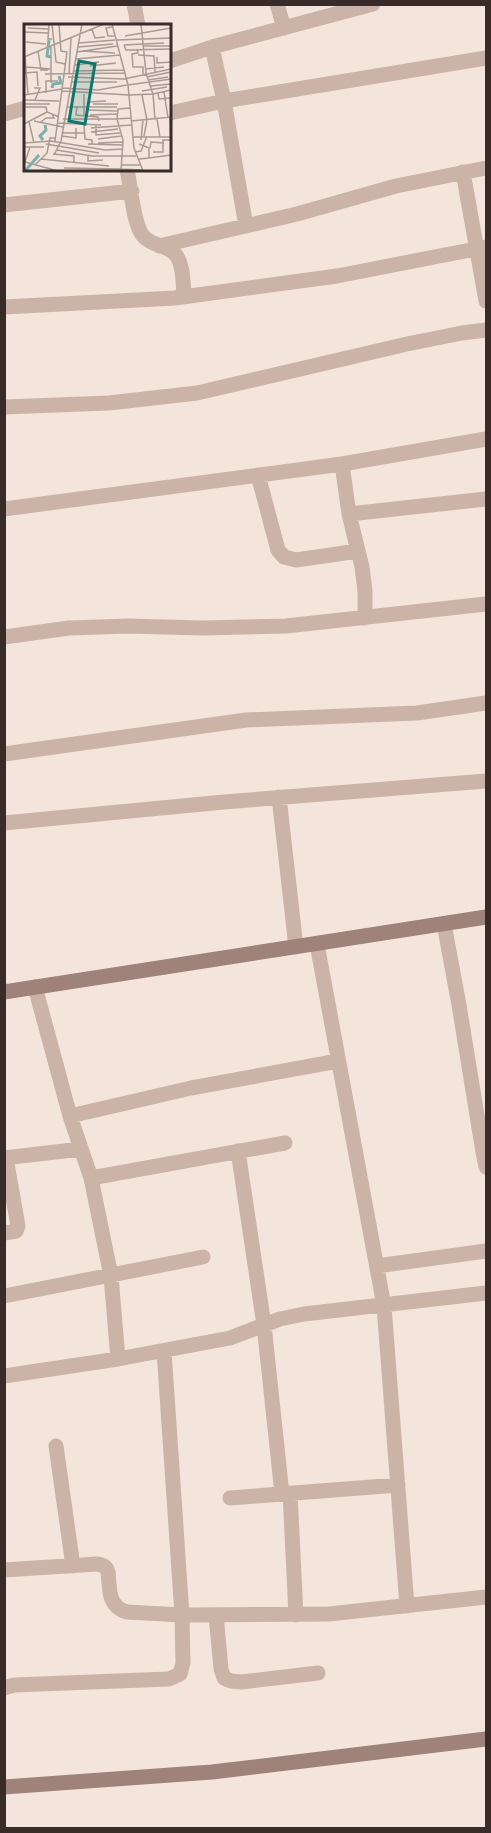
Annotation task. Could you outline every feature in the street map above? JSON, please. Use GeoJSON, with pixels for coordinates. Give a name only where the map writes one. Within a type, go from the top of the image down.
{"type":"FeatureCollection","features":[{"type":"Feature","properties":{"kind":"street"},"geometry":{"type":"LineString","coordinates":[[134,4],[138,24]]}},
{"type":"Feature","properties":{"kind":"street"},"geometry":{"type":"LineString","coordinates":[[277,4],[284,28]]}},
{"type":"Feature","properties":{"kind":"street"},"geometry":{"type":"LineString","coordinates":[[171,61],[212,47],[373,4]]}},
{"type":"Feature","properties":{"kind":"street"},"geometry":{"type":"LineString","coordinates":[[212,47],[246,226]]}},
{"type":"Feature","properties":{"kind":"street"},"geometry":{"type":"LineString","coordinates":[[171,114],[224,101],[486,58]]}},
{"type":"Feature","properties":{"kind":"street"},"geometry":{"type":"LineString","coordinates":[[4,114],[24,109]]}},
{"type":"Feature","properties":{"kind":"street"},"geometry":{"type":"LineString","coordinates":[[159,246],[297,214],[396,186],[486,168]]}},
{"type":"Feature","properties":{"kind":"street"},"geometry":{"type":"LineString","coordinates":[[127,171],[135,221],[144,237],[174,252],[181,265],[184,297]]}},
{"type":"Feature","properties":{"kind":"street"},"geometry":{"type":"LineString","coordinates":[[463,172],[481,248],[486,301]]}},
{"type":"Feature","properties":{"kind":"street"},"geometry":{"type":"LineString","coordinates":[[4,205],[132,191]]}},
{"type":"Feature","properties":{"kind":"street"},"geometry":{"type":"LineString","coordinates":[[4,307],[184,297],[337,276],[481,248]]}},
{"type":"Feature","properties":{"kind":"street"},"geometry":{"type":"LineString","coordinates":[[4,407],[109,404],[197,393],[407,344],[486,330]]}},
{"type":"Feature","properties":{"kind":"street"},"geometry":{"type":"LineString","coordinates":[[4,509],[342,464],[486,439]]}},
{"type":"Feature","properties":{"kind":"street"},"geometry":{"type":"LineString","coordinates":[[342,464],[364,591],[365,618]]}},
{"type":"Feature","properties":{"kind":"street"},"geometry":{"type":"LineString","coordinates":[[258,475],[278,550],[284,557],[296,560],[358,551]]}},
{"type":"Feature","properties":{"kind":"street"},"geometry":{"type":"LineString","coordinates":[[349,514],[486,499]]}},
{"type":"Feature","properties":{"kind":"street"},"geometry":{"type":"LineString","coordinates":[[4,637],[69,628],[286,626],[486,604]]}},
{"type":"Feature","properties":{"kind":"street"},"geometry":{"type":"LineString","coordinates":[[4,754],[246,720],[417,713],[486,703]]}},
{"type":"Feature","properties":{"kind":"street"},"geometry":{"type":"LineString","coordinates":[[4,823],[486,781]]}},
{"type":"Feature","properties":{"kind":"street"},"geometry":{"type":"LineString","coordinates":[[279,798],[296,947]]}},
{"type":"Feature","properties":{"kind":"street"},"geometry":{"type":"LineString","coordinates":[[4,992],[486,917]]}},
{"type":"Feature","properties":{"kind":"street"},"geometry":{"type":"LineString","coordinates":[[444,924],[459,1005],[479,1085],[485,1157]]}},
{"type":"Feature","properties":{"kind":"street"},"geometry":{"type":"LineString","coordinates":[[316,944],[384,1306],[407,1606]]}},
{"type":"Feature","properties":{"kind":"street"},"geometry":{"type":"LineString","coordinates":[[35,987],[70,1116],[91,1178],[111,1276],[118,1359]]}},
{"type":"Feature","properties":{"kind":"street"},"geometry":{"type":"LineString","coordinates":[[70,1116],[191,1088],[339,1062]]}},
{"type":"Feature","properties":{"kind":"street"},"geometry":{"type":"LineString","coordinates":[[91,1178],[285,1143]]}},
{"type":"Feature","properties":{"kind":"street"},"geometry":{"type":"LineString","coordinates":[[4,1233],[16,1231],[18,1226],[5,1158],[81,1149]]}},
{"type":"Feature","properties":{"kind":"street"},"geometry":{"type":"LineString","coordinates":[[238,1151],[286,1494],[296,1615]]}},
{"type":"Feature","properties":{"kind":"street"},"geometry":{"type":"LineString","coordinates":[[377,1266],[486,1251]]}},
{"type":"Feature","properties":{"kind":"street"},"geometry":{"type":"LineString","coordinates":[[4,1296],[203,1257]]}},
{"type":"Feature","properties":{"kind":"street"},"geometry":{"type":"LineString","coordinates":[[4,1376],[118,1359],[230,1338],[280,1319],[304,1314],[486,1293]]}},
{"type":"Feature","properties":{"kind":"street"},"geometry":{"type":"LineString","coordinates":[[4,1688],[14,1685],[169,1679],[180,1674],[183,1663],[182,1615],[164,1351]]}},
{"type":"Feature","properties":{"kind":"street"},"geometry":{"type":"LineString","coordinates":[[56,1446],[73,1566]]}},
{"type":"Feature","properties":{"kind":"street"},"geometry":{"type":"LineString","coordinates":[[230,1498],[398,1485]]}},
{"type":"Feature","properties":{"kind":"street"},"geometry":{"type":"LineString","coordinates":[[4,1570],[97,1564],[106,1567],[113,1604],[118,1610],[127,1612],[182,1615],[329,1614],[486,1597]]}},
{"type":"Feature","properties":{"kind":"street"},"geometry":{"type":"LineString","coordinates":[[216,1615],[220,1669],[224,1678],[241,1682],[318,1673]]}},
{"type":"Feature","properties":{"kind":"street"},"geometry":{"type":"LineString","coordinates":[[5,1786],[212,1772],[486,1739]]}}]}
